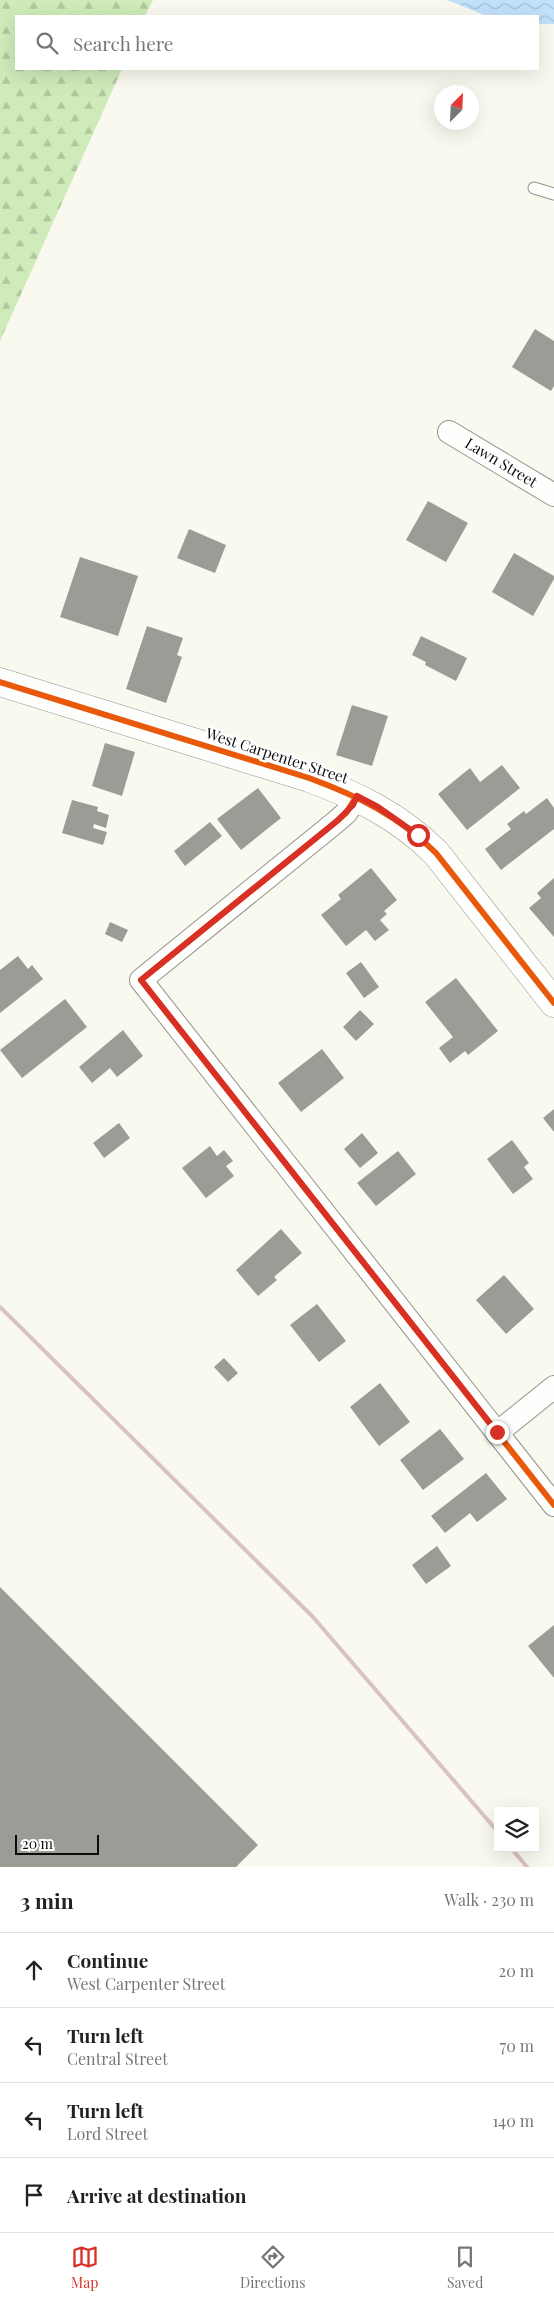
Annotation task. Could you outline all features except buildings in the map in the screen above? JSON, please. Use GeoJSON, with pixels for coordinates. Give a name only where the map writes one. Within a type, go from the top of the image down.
{"type":"FeatureCollection","features":[{"type":"Feature","properties":{"kind":"street","name":"Lawn Street"},"geometry":{"type":"LineString","coordinates":[[449,432],[554,495]]}},
{"type":"Feature","properties":{"kind":"street","name":"West Carpenter Street"},"geometry":{"type":"LineString","coordinates":[[0,682],[309,778],[357,796],[399,820],[436,853],[554,1003]]}},
{"type":"Feature","properties":{"kind":"street"},"geometry":{"type":"LineString","coordinates":[[357,796],[353,805],[337,821],[141,980],[554,1505]]}},
{"type":"Feature","properties":{"kind":"street"},"geometry":{"type":"LineString","coordinates":[[497,1432],[554,1387]]}},
{"type":"Feature","properties":{"kind":"lane"},"geometry":{"type":"LineString","coordinates":[[534,188],[554,194]]}},
{"type":"Feature","properties":{"kind":"green space"},"geometry":{"type":"Polygon","coordinates":[[[0,0],[153,0],[146,15],[15,15],[15,70],[122,70],[0,341],[0,0]]]}},
{"type":"Feature","properties":{"kind":"water"},"geometry":{"type":"Polygon","coordinates":[[[447,0],[554,0],[554,24],[539,24],[539,15],[484,15],[447,0]]]}},
{"type":"Feature","properties":{"kind":"railway"},"geometry":{"type":"LineString","coordinates":[[0,1307],[313,1617],[494,1827]]}},
{"type":"Feature","properties":{"kind":"railway"},"geometry":{"type":"LineString","coordinates":[[514,1852],[527,1867]]}},
{"type":"Feature","properties":{"kind":"cycle path"},"geometry":{"type":"LineString","coordinates":[[0,682],[309,778],[377,808],[407,828],[436,853],[554,1003]]}},
{"type":"Feature","properties":{"kind":"cycle path"},"geometry":{"type":"LineString","coordinates":[[357,796],[346,813],[337,821],[141,980],[554,1505]]}},
{"type":"Feature","properties":{"kind":"route"},"geometry":{"type":"LineString","coordinates":[[418,835],[399,820],[357,796],[353,805],[337,821],[141,980],[497,1432]]}}]}
